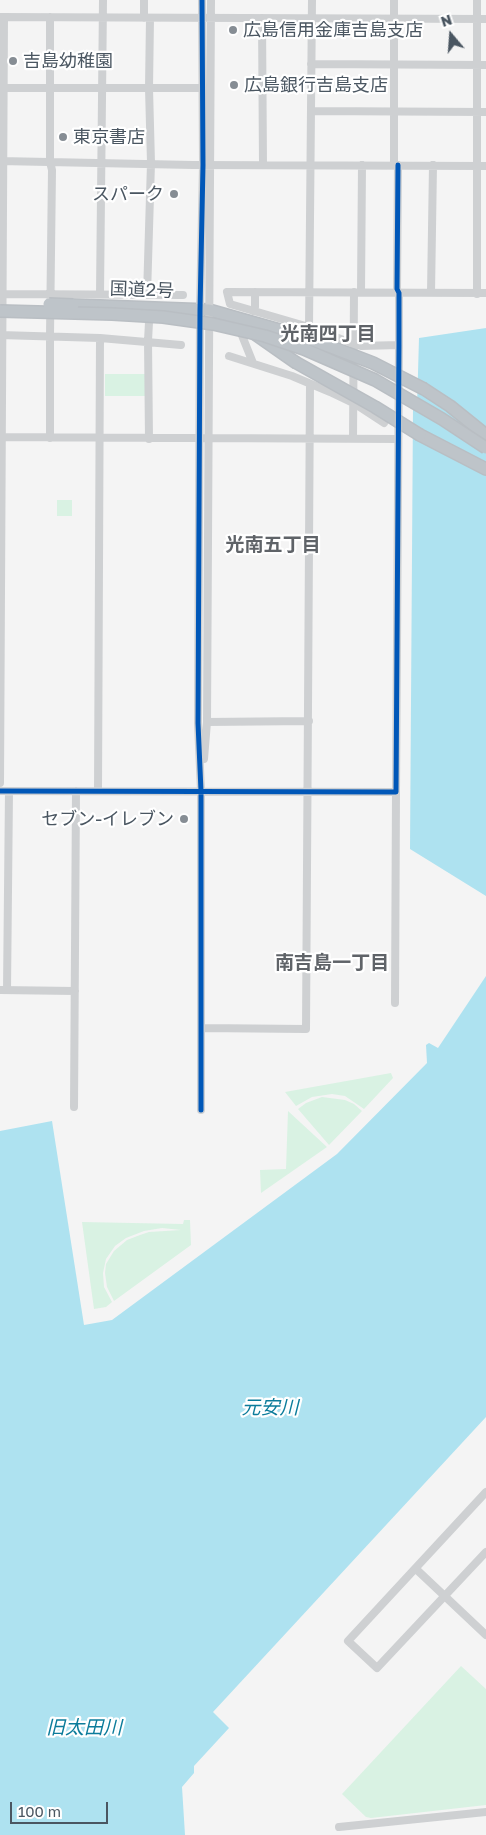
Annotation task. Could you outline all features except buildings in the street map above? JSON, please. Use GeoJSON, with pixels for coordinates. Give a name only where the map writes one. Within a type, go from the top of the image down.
{"type":"FeatureCollection","features":[{"type":"Feature","properties":{"kind":"highway","name":"国道2号"},"geometry":{"type":"LineString","coordinates":[[1,297],[73,304],[205,310],[235,320],[309,332],[424,389],[450,406],[486,434]]}},
{"type":"Feature","properties":{"kind":"highway"},"geometry":{"type":"LineString","coordinates":[[0,311],[163,317],[213,324],[265,336],[304,349],[375,380],[436,415],[486,448]]}},
{"type":"Feature","properties":{"kind":"highway","name":"国道2号"},"geometry":{"type":"LineString","coordinates":[[235,320],[295,362],[376,407],[420,435],[486,469]]}},
{"type":"Feature","properties":{"kind":"street"},"geometry":{"type":"LineString","coordinates":[[100,294],[103,0]]}},
{"type":"Feature","properties":{"kind":"street"},"geometry":{"type":"LineString","coordinates":[[144,0],[147,18],[150,163],[148,295]]}},
{"type":"Feature","properties":{"kind":"street"},"geometry":{"type":"LineString","coordinates":[[201,1110],[201,791],[198,723],[200,438],[205,310],[207,165],[206,18],[202,0]]}},
{"type":"Feature","properties":{"kind":"street"},"geometry":{"type":"LineString","coordinates":[[207,165],[202,88],[206,18],[211,0]]}},
{"type":"Feature","properties":{"kind":"street"},"geometry":{"type":"LineString","coordinates":[[309,332],[312,0]]}},
{"type":"Feature","properties":{"kind":"street"},"geometry":{"type":"LineString","coordinates":[[394,0],[393,111],[399,293],[395,1003]]}},
{"type":"Feature","properties":{"kind":"street"},"geometry":{"type":"LineString","coordinates":[[477,0],[477,294]]}},
{"type":"Feature","properties":{"kind":"street"},"geometry":{"type":"LineString","coordinates":[[0,783],[2,17],[486,19]]}},
{"type":"Feature","properties":{"kind":"street"},"geometry":{"type":"LineString","coordinates":[[50,17],[50,162],[52,170],[50,438]]}},
{"type":"Feature","properties":{"kind":"street"},"geometry":{"type":"LineString","coordinates":[[262,18],[263,165]]}},
{"type":"Feature","properties":{"kind":"street"},"geometry":{"type":"LineString","coordinates":[[477,43],[486,43]]}},
{"type":"Feature","properties":{"kind":"street"},"geometry":{"type":"LineString","coordinates":[[312,64],[486,65]]}},
{"type":"Feature","properties":{"kind":"street"},"geometry":{"type":"LineString","coordinates":[[2,86],[50,88],[202,88]]}},
{"type":"Feature","properties":{"kind":"street"},"geometry":{"type":"LineString","coordinates":[[477,89],[486,89]]}},
{"type":"Feature","properties":{"kind":"street"},"geometry":{"type":"LineString","coordinates":[[311,112],[486,112]]}},
{"type":"Feature","properties":{"kind":"street"},"geometry":{"type":"LineString","coordinates":[[476,135],[486,135]]}},
{"type":"Feature","properties":{"kind":"street"},"geometry":{"type":"LineString","coordinates":[[1,162],[486,166]]}},
{"type":"Feature","properties":{"kind":"street"},"geometry":{"type":"LineString","coordinates":[[353,439],[354,344],[358,292],[362,165]]}},
{"type":"Feature","properties":{"kind":"street"},"geometry":{"type":"LineString","coordinates":[[431,294],[433,165]]}},
{"type":"Feature","properties":{"kind":"street"},"geometry":{"type":"LineString","coordinates":[[476,232],[486,231]]}},
{"type":"Feature","properties":{"kind":"street"},"geometry":{"type":"LineString","coordinates":[[399,345],[361,346],[309,332],[230,304],[228,292],[486,293]]}},
{"type":"Feature","properties":{"kind":"street"},"geometry":{"type":"LineString","coordinates":[[254,363],[235,320],[255,307],[255,292]]}},
{"type":"Feature","properties":{"kind":"street"},"geometry":{"type":"LineString","coordinates":[[1,297],[100,294],[183,296]]}},
{"type":"Feature","properties":{"kind":"street"},"geometry":{"type":"LineString","coordinates":[[148,295],[154,299],[160,308],[152,312],[149,322],[149,439]]}},
{"type":"Feature","properties":{"kind":"street"},"geometry":{"type":"LineString","coordinates":[[201,791],[207,722],[209,438],[205,310]]}},
{"type":"Feature","properties":{"kind":"street"},"geometry":{"type":"LineString","coordinates":[[1,335],[50,335],[181,345]]}},
{"type":"Feature","properties":{"kind":"street"},"geometry":{"type":"LineString","coordinates":[[98,790],[100,338]]}},
{"type":"Feature","properties":{"kind":"street"},"geometry":{"type":"LineString","coordinates":[[229,356],[292,376],[354,404],[384,423]]}},
{"type":"Feature","properties":{"kind":"street"},"geometry":{"type":"LineString","coordinates":[[201,1028],[306,1029],[310,384]]}},
{"type":"Feature","properties":{"kind":"street"},"geometry":{"type":"LineString","coordinates":[[1,437],[398,439]]}},
{"type":"Feature","properties":{"kind":"street"},"geometry":{"type":"LineString","coordinates":[[207,722],[309,721]]}},
{"type":"Feature","properties":{"kind":"street"},"geometry":{"type":"LineString","coordinates":[[0,791],[396,792]]}},
{"type":"Feature","properties":{"kind":"street"},"geometry":{"type":"LineString","coordinates":[[9,791],[4,990],[75,990]]}},
{"type":"Feature","properties":{"kind":"street"},"geometry":{"type":"LineString","coordinates":[[74,1107],[76,791]]}},
{"type":"Feature","properties":{"kind":"street"},"geometry":{"type":"LineString","coordinates":[[486,1492],[348,1641],[377,1668],[486,1552]]}},
{"type":"Feature","properties":{"kind":"street"},"geometry":{"type":"LineString","coordinates":[[416,1568],[486,1635]]}},
{"type":"Feature","properties":{"kind":"street"},"geometry":{"type":"LineString","coordinates":[[339,1827],[486,1812]]}},
{"type":"Feature","properties":{"kind":"green space"},"geometry":{"type":"Polygon","coordinates":[[[105,374],[147,374],[147,396],[105,396],[105,374]]]}},
{"type":"Feature","properties":{"kind":"green space"},"geometry":{"type":"Polygon","coordinates":[[[57,500],[72,500],[72,516],[57,516],[57,500]]]}},
{"type":"Feature","properties":{"kind":"green space"},"geometry":{"type":"Polygon","coordinates":[[[391,1073],[393,1078],[364,1109],[345,1096],[332,1094],[312,1097],[296,1106],[285,1092],[391,1073]]]}},
{"type":"Feature","properties":{"kind":"green space"},"geometry":{"type":"Polygon","coordinates":[[[322,1097],[345,1100],[354,1104],[362,1111],[329,1145],[298,1109],[306,1103],[322,1097]]]}},
{"type":"Feature","properties":{"kind":"green space"},"geometry":{"type":"Polygon","coordinates":[[[288,1111],[327,1147],[261,1193],[260,1170],[286,1169],[288,1111]]]}},
{"type":"Feature","properties":{"kind":"green space"},"geometry":{"type":"Polygon","coordinates":[[[184,1220],[190,1220],[191,1245],[114,1301],[107,1287],[105,1273],[106,1264],[114,1251],[127,1240],[149,1232],[181,1230],[162,1228],[144,1231],[126,1238],[115,1246],[106,1259],[103,1273],[104,1287],[112,1302],[106,1307],[94,1309],[82,1222],[183,1224],[184,1220]]]}},
{"type":"Feature","properties":{"kind":"green space"},"geometry":{"type":"Polygon","coordinates":[[[461,1666],[486,1689],[486,1805],[366,1817],[342,1794],[461,1666]]]}},
{"type":"Feature","properties":{"kind":"water"},"geometry":{"type":"Polygon","coordinates":[[[486,328],[486,896],[410,849],[413,407],[417,407],[419,338],[486,328]]]}},
{"type":"Feature","properties":{"kind":"water","name":"元安川"},"geometry":{"type":"Polygon","coordinates":[[[486,976],[486,1417],[213,1712],[229,1728],[194,1766],[194,1773],[182,1787],[185,1835],[0,1835],[0,1131],[52,1121],[84,1325],[112,1320],[337,1154],[427,1063],[426,1045],[429,1043],[438,1048],[486,976]]]}},
{"type":"Feature","properties":{"kind":"cycle path"},"geometry":{"type":"LineString","coordinates":[[201,1110],[201,791],[198,723],[200,310],[203,165],[202,0]]}},
{"type":"Feature","properties":{"kind":"cycle path"},"geometry":{"type":"LineString","coordinates":[[0,791],[396,792],[399,345],[399,293],[397,289],[398,165]]}},
{"type":"Feature","properties":{"kind":"place","name":"広島信用金庫吉島支店"},"geometry":{"type":"Point","coordinates":[233,30]}},
{"type":"Feature","properties":{"kind":"place","name":"吉島幼稚園"},"geometry":{"type":"Point","coordinates":[13,61]}},
{"type":"Feature","properties":{"kind":"place","name":"広島銀行吉島支店"},"geometry":{"type":"Point","coordinates":[234,85]}},
{"type":"Feature","properties":{"kind":"place","name":"東京書店"},"geometry":{"type":"Point","coordinates":[63,137]}},
{"type":"Feature","properties":{"kind":"place","name":"スパーク"},"geometry":{"type":"Point","coordinates":[174,194]}},
{"type":"Feature","properties":{"kind":"place","name":"セブン-イレブン"},"geometry":{"type":"Point","coordinates":[184,819]}},
{"type":"Feature","properties":{"kind":"district","name":"光南四丁目"},"geometry":{"type":"Point","coordinates":[328,334]}},
{"type":"Feature","properties":{"kind":"district","name":"光南五丁目"},"geometry":{"type":"Point","coordinates":[273,545]}},
{"type":"Feature","properties":{"kind":"district","name":"南吉島一丁目"},"geometry":{"type":"Point","coordinates":[332,963]}},
{"type":"Feature","properties":{"kind":"water label","name":"旧太田川"},"geometry":{"type":"Point","coordinates":[84,1728]}}]}
